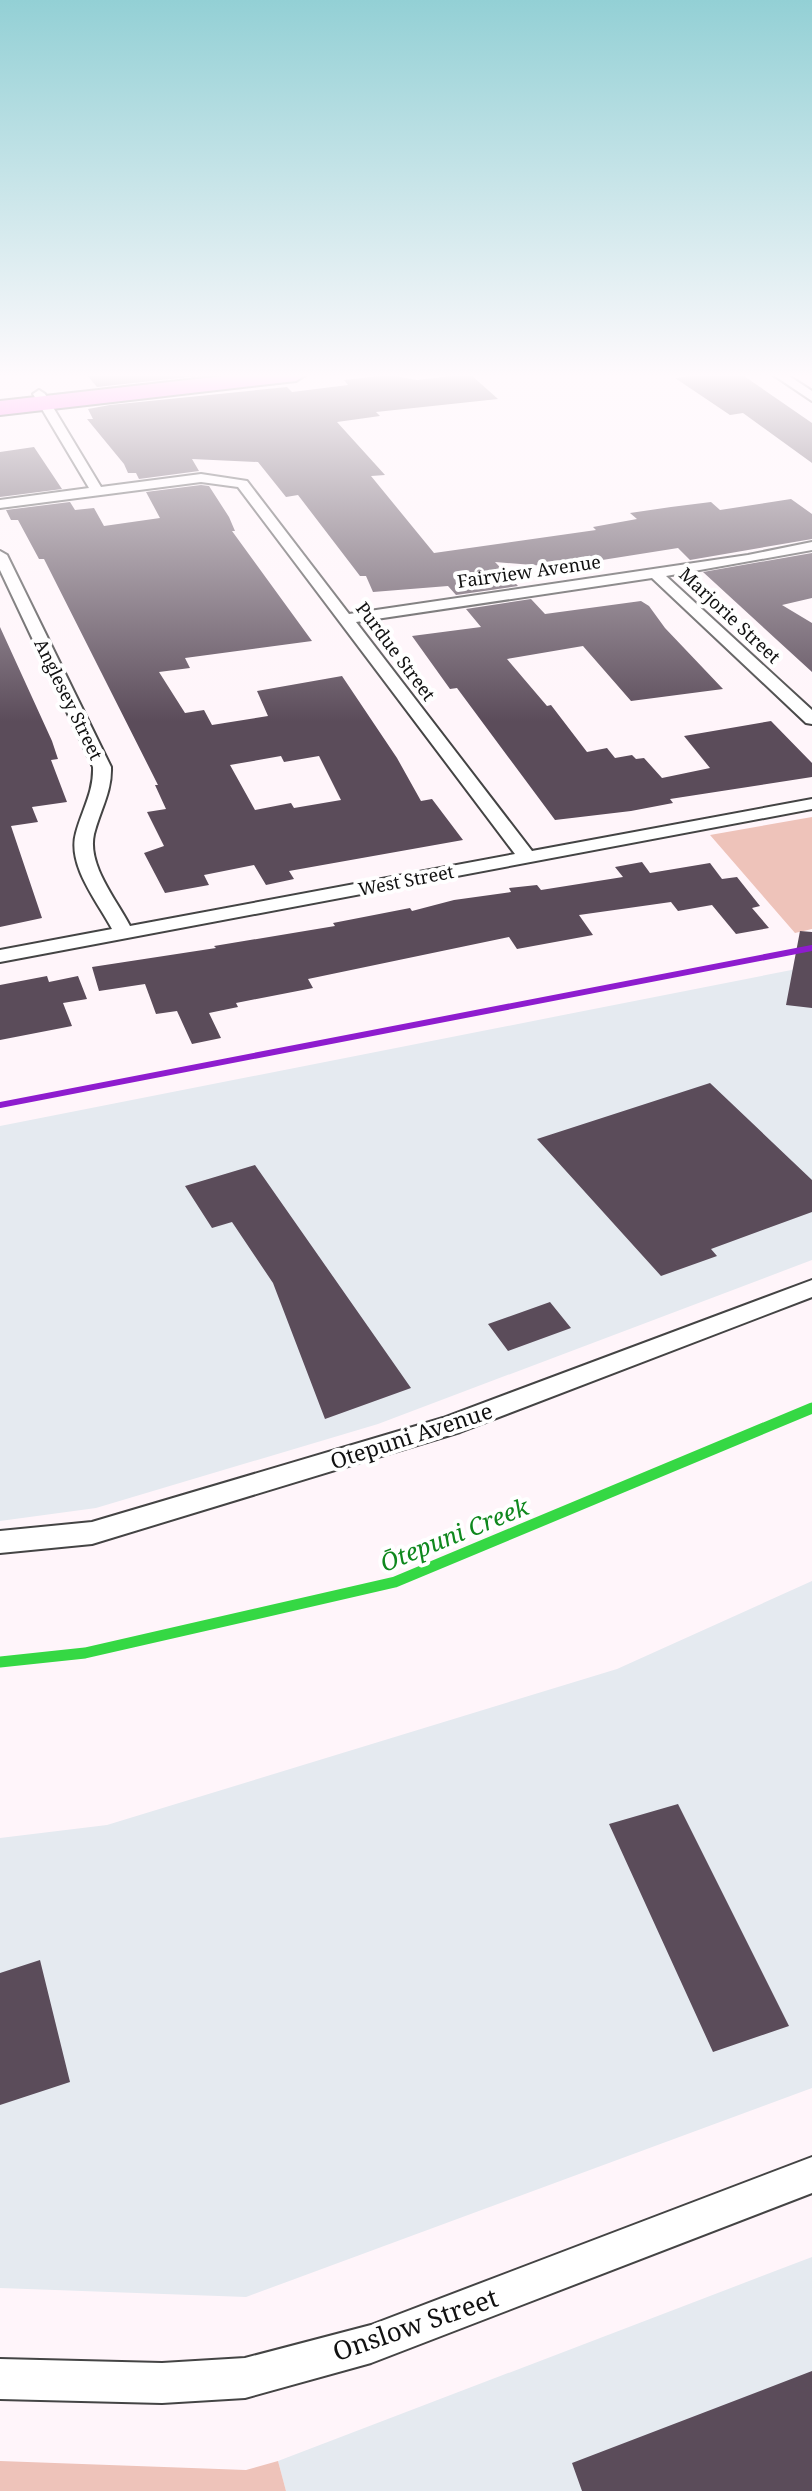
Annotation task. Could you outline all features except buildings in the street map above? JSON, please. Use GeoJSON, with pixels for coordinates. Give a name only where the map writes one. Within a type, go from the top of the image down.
{"type":"FeatureCollection","features":[{"type":"Feature","properties":{"kind":"street","name":"Purdue Street"},"geometry":{"type":"LineString","coordinates":[[97,491],[103,490]]}},
{"type":"Feature","properties":{"kind":"street","name":"Purdue Street"},"geometry":{"type":"LineString","coordinates":[[249,490],[527,857]]}},
{"type":"Feature","properties":{"kind":"street"},"geometry":{"type":"LineString","coordinates":[[0,504],[97,491]]}},
{"type":"Feature","properties":{"kind":"street","name":"Fairview Avenue"},"geometry":{"type":"LineString","coordinates":[[346,619],[812,546]]}},
{"type":"Feature","properties":{"kind":"street","name":"Anglesey Street"},"geometry":{"type":"LineString","coordinates":[[0,555],[102,767],[101,794],[82,846],[84,858],[124,933]]}},
{"type":"Feature","properties":{"kind":"street","name":"Marjorie Street"},"geometry":{"type":"LineString","coordinates":[[655,573],[812,719]]}},
{"type":"Feature","properties":{"kind":"street","name":"West Street"},"geometry":{"type":"LineString","coordinates":[[0,956],[812,804]]}},
{"type":"Feature","properties":{"kind":"street","name":"Otepuni Avenue"},"geometry":{"type":"LineString","coordinates":[[0,1542],[92,1533],[451,1425],[812,1288]]}},
{"type":"Feature","properties":{"kind":"street","name":"Onslow Street"},"geometry":{"type":"LineString","coordinates":[[0,2379],[162,2383],[245,2378],[371,2344],[812,2175]]}},
{"type":"Feature","properties":{"kind":"shaded area"},"geometry":{"type":"Polygon","coordinates":[[[812,817],[812,929],[795,933],[710,835],[812,817]]]}},
{"type":"Feature","properties":{"kind":"shaded area"},"geometry":{"type":"Polygon","coordinates":[[[812,966],[812,1260],[378,1424],[96,1508],[0,1521],[0,1126],[812,966]]]}},
{"type":"Feature","properties":{"kind":"shaded area"},"geometry":{"type":"Polygon","coordinates":[[[812,1581],[812,2088],[246,2297],[0,2288],[0,1838],[107,1825],[617,1669],[812,1581]]]}},
{"type":"Feature","properties":{"kind":"shaded area"},"geometry":{"type":"Polygon","coordinates":[[[812,2257],[812,2491],[286,2491],[278,2461],[812,2257]]]}},
{"type":"Feature","properties":{"kind":"shaded area"},"geometry":{"type":"Polygon","coordinates":[[[0,2461],[246,2470],[278,2461],[286,2491],[0,2491],[0,2461]]]}},
{"type":"Feature","properties":{"kind":"waterway","name":"Ōtepuni Creek"},"geometry":{"type":"LineString","coordinates":[[0,1662],[85,1653],[395,1582],[812,1408]]}},
{"type":"Feature","properties":{"kind":"railway"},"geometry":{"type":"LineString","coordinates":[[0,1105],[812,948]]}}]}
